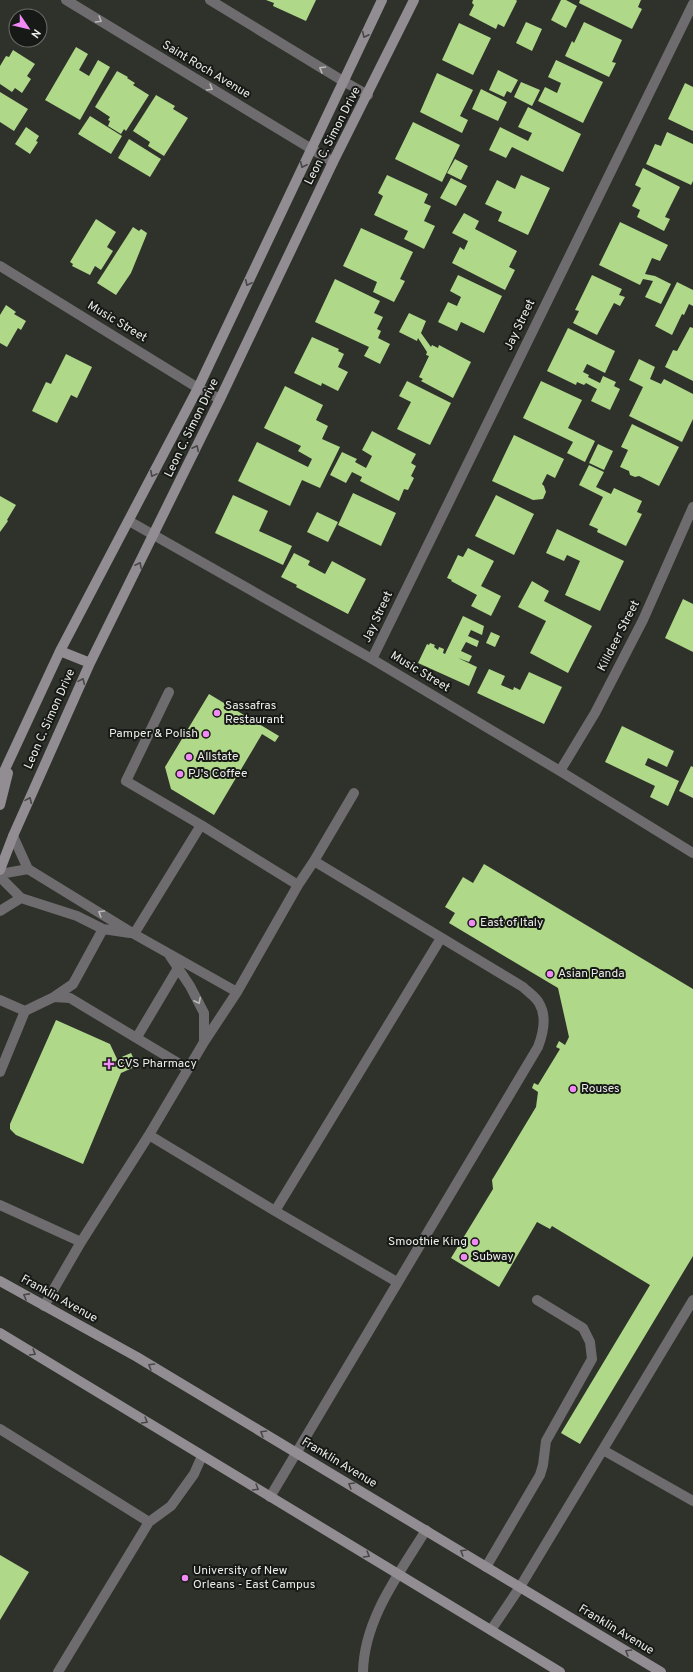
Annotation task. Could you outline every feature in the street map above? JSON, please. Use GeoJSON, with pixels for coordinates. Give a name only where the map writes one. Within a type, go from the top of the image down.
{"type":"FeatureCollection","features":[{"type":"Feature","properties":{"kind":"main road","name":"Leon C. Simon Drive"},"geometry":{"type":"LineString","coordinates":[[0,780],[60,651],[198,388],[382,0]]}},
{"type":"Feature","properties":{"kind":"main road","name":"Leon C. Simon Drive"},"geometry":{"type":"LineString","coordinates":[[0,870],[13,836],[90,663],[220,399],[333,162],[414,0]]}},
{"type":"Feature","properties":{"kind":"main road"},"geometry":{"type":"LineString","coordinates":[[60,651],[90,663]]}},
{"type":"Feature","properties":{"kind":"main road"},"geometry":{"type":"LineString","coordinates":[[0,805],[13,751]]}},
{"type":"Feature","properties":{"kind":"main road","name":"Franklin Avenue"},"geometry":{"type":"LineString","coordinates":[[0,1281],[144,1361],[661,1672]]}},
{"type":"Feature","properties":{"kind":"main road"},"geometry":{"type":"LineString","coordinates":[[0,1333],[560,1672]]}},
{"type":"Feature","properties":{"kind":"street","name":"Saint Roch Avenue"},"geometry":{"type":"LineString","coordinates":[[66,0],[333,162]]}},
{"type":"Feature","properties":{"kind":"street"},"geometry":{"type":"LineString","coordinates":[[210,0],[343,81],[368,94]]}},
{"type":"Feature","properties":{"kind":"street","name":"Jay Street"},"geometry":{"type":"LineString","coordinates":[[372,659],[693,4]]}},
{"type":"Feature","properties":{"kind":"street","name":"Music Street"},"geometry":{"type":"LineString","coordinates":[[0,266],[198,388],[220,399]]}},
{"type":"Feature","properties":{"kind":"street","name":"Killdeer Street"},"geometry":{"type":"LineString","coordinates":[[560,771],[595,713],[643,620],[693,507]]}},
{"type":"Feature","properties":{"kind":"street","name":"Music Street"},"geometry":{"type":"LineString","coordinates":[[129,521],[372,659],[560,771],[693,853]]}},
{"type":"Feature","properties":{"kind":"street"},"geometry":{"type":"LineString","coordinates":[[169,692],[126,781],[298,885]]}},
{"type":"Feature","properties":{"kind":"street"},"geometry":{"type":"LineString","coordinates":[[44,1306],[81,1242],[149,1135],[204,1042],[237,992],[298,885],[354,793]]}},
{"type":"Feature","properties":{"kind":"street"},"geometry":{"type":"LineString","coordinates":[[134,934],[201,825]]}},
{"type":"Feature","properties":{"kind":"street"},"geometry":{"type":"LineString","coordinates":[[13,836],[28,869],[134,934],[237,992]]}},
{"type":"Feature","properties":{"kind":"street"},"geometry":{"type":"LineString","coordinates":[[270,1496],[538,1047],[543,1033],[544,1020],[540,1003],[523,987],[314,861]]}},
{"type":"Feature","properties":{"kind":"street"},"geometry":{"type":"LineString","coordinates":[[28,869],[0,875],[20,898],[77,916],[103,929],[134,934]]}},
{"type":"Feature","properties":{"kind":"street"},"geometry":{"type":"LineString","coordinates":[[0,911],[20,898]]}},
{"type":"Feature","properties":{"kind":"street"},"geometry":{"type":"LineString","coordinates":[[0,1072],[25,1012],[54,998],[73,984],[103,929]]}},
{"type":"Feature","properties":{"kind":"street"},"geometry":{"type":"LineString","coordinates":[[275,1211],[441,938]]}},
{"type":"Feature","properties":{"kind":"street"},"geometry":{"type":"LineString","coordinates":[[167,952],[190,986],[204,1013],[204,1042]]}},
{"type":"Feature","properties":{"kind":"street"},"geometry":{"type":"LineString","coordinates":[[137,1037],[178,968]]}},
{"type":"Feature","properties":{"kind":"street"},"geometry":{"type":"LineString","coordinates":[[54,998],[70,998],[188,1069]]}},
{"type":"Feature","properties":{"kind":"street"},"geometry":{"type":"LineString","coordinates":[[0,1000],[25,1012]]}},
{"type":"Feature","properties":{"kind":"street"},"geometry":{"type":"LineString","coordinates":[[149,1135],[397,1282]]}},
{"type":"Feature","properties":{"kind":"street"},"geometry":{"type":"LineString","coordinates":[[0,1205],[81,1242]]}},
{"type":"Feature","properties":{"kind":"street"},"geometry":{"type":"LineString","coordinates":[[486,1567],[540,1475],[543,1465],[546,1441],[592,1359],[590,1342],[582,1328],[536,1300]]}},
{"type":"Feature","properties":{"kind":"street"},"geometry":{"type":"LineString","coordinates":[[491,1630],[520,1587],[693,1300]]}},
{"type":"Feature","properties":{"kind":"street"},"geometry":{"type":"LineString","coordinates":[[0,1429],[149,1522]]}},
{"type":"Feature","properties":{"kind":"street"},"geometry":{"type":"LineString","coordinates":[[603,1450],[693,1501]]}},
{"type":"Feature","properties":{"kind":"street"},"geometry":{"type":"LineString","coordinates":[[58,1672],[149,1522],[171,1506],[194,1474],[202,1456]]}},
{"type":"Feature","properties":{"kind":"street"},"geometry":{"type":"LineString","coordinates":[[363,1672],[366,1644],[371,1626],[399,1574],[426,1530]]}},
{"type":"Feature","properties":{"kind":"building"},"geometry":{"type":"Polygon","coordinates":[[[266,0],[316,0],[306,21],[273,6],[274,3],[266,0]]]}},
{"type":"Feature","properties":{"kind":"building"},"geometry":{"type":"Polygon","coordinates":[[[473,0],[517,1],[504,27],[498,24],[496,29],[469,15],[474,5],[472,3],[473,0]]]}},
{"type":"Feature","properties":{"kind":"building"},"geometry":{"type":"Polygon","coordinates":[[[561,0],[566,0],[577,6],[566,28],[551,20],[561,0]]]}},
{"type":"Feature","properties":{"kind":"building"},"geometry":{"type":"Polygon","coordinates":[[[580,0],[641,0],[638,7],[642,9],[632,29],[579,3],[580,0]]]}},
{"type":"Feature","properties":{"kind":"building"},"geometry":{"type":"Polygon","coordinates":[[[526,22],[542,29],[532,51],[516,43],[526,22]]]}},
{"type":"Feature","properties":{"kind":"building"},"geometry":{"type":"Polygon","coordinates":[[[584,22],[622,40],[612,62],[616,63],[609,77],[565,56],[572,41],[574,43],[584,22]]]}},
{"type":"Feature","properties":{"kind":"building"},"geometry":{"type":"Polygon","coordinates":[[[459,23],[491,38],[473,75],[442,60],[459,23]]]}},
{"type":"Feature","properties":{"kind":"building"},"geometry":{"type":"Polygon","coordinates":[[[76,47],[88,54],[79,70],[89,76],[98,60],[110,67],[80,120],[45,100],[76,47]]]}},
{"type":"Feature","properties":{"kind":"building"},"geometry":{"type":"Polygon","coordinates":[[[13,50],[35,64],[27,76],[31,79],[22,93],[15,88],[12,92],[0,84],[0,66],[6,56],[9,57],[13,50]]]}},
{"type":"Feature","properties":{"kind":"building"},"geometry":{"type":"Polygon","coordinates":[[[556,60],[603,82],[583,123],[538,101],[545,87],[557,93],[561,83],[548,77],[556,60]]]}},
{"type":"Feature","properties":{"kind":"building"},"geometry":{"type":"Polygon","coordinates":[[[498,70],[518,80],[511,93],[507,91],[504,97],[489,90],[498,70]]]}},
{"type":"Feature","properties":{"kind":"building"},"geometry":{"type":"Polygon","coordinates":[[[117,71],[128,77],[127,78],[135,83],[133,85],[149,95],[126,131],[124,129],[121,134],[108,126],[110,121],[108,120],[110,117],[95,107],[117,71]]]}},
{"type":"Feature","properties":{"kind":"building"},"geometry":{"type":"Polygon","coordinates":[[[437,73],[473,90],[460,116],[468,120],[462,133],[420,112],[437,73]]]}},
{"type":"Feature","properties":{"kind":"building"},"geometry":{"type":"Polygon","coordinates":[[[521,82],[540,90],[532,106],[514,97],[521,82]]]}},
{"type":"Feature","properties":{"kind":"building"},"geometry":{"type":"Polygon","coordinates":[[[685,83],[693,87],[693,131],[668,119],[685,83]]]}},
{"type":"Feature","properties":{"kind":"building"},"geometry":{"type":"Polygon","coordinates":[[[481,89],[507,102],[498,121],[472,109],[481,89]]]}},
{"type":"Feature","properties":{"kind":"building"},"geometry":{"type":"Polygon","coordinates":[[[0,92],[28,109],[14,131],[0,122],[0,92]]]}},
{"type":"Feature","properties":{"kind":"building"},"geometry":{"type":"Polygon","coordinates":[[[156,95],[175,106],[173,109],[188,118],[164,156],[148,146],[150,142],[133,131],[156,95]]]}},
{"type":"Feature","properties":{"kind":"building"},"geometry":{"type":"Polygon","coordinates":[[[528,107],[581,134],[563,172],[512,147],[506,158],[489,150],[500,127],[528,141],[532,133],[518,127],[528,107]]]}},
{"type":"Feature","properties":{"kind":"building"},"geometry":{"type":"Polygon","coordinates":[[[90,116],[122,136],[111,154],[78,134],[90,116]]]}},
{"type":"Feature","properties":{"kind":"building"},"geometry":{"type":"Polygon","coordinates":[[[413,122],[460,145],[442,182],[395,159],[413,122]]]}},
{"type":"Feature","properties":{"kind":"building"},"geometry":{"type":"Polygon","coordinates":[[[26,127],[39,136],[36,141],[38,142],[30,154],[15,144],[26,127]]]}},
{"type":"Feature","properties":{"kind":"building"},"geometry":{"type":"Polygon","coordinates":[[[667,132],[693,144],[693,181],[691,185],[646,164],[655,144],[661,146],[667,132]]]}},
{"type":"Feature","properties":{"kind":"building"},"geometry":{"type":"Polygon","coordinates":[[[129,139],[161,159],[150,177],[118,158],[129,139]]]}},
{"type":"Feature","properties":{"kind":"building"},"geometry":{"type":"Polygon","coordinates":[[[455,159],[468,166],[461,180],[447,173],[455,159]]]}},
{"type":"Feature","properties":{"kind":"building"},"geometry":{"type":"Polygon","coordinates":[[[643,168],[680,187],[665,217],[670,219],[664,231],[637,217],[640,210],[632,206],[641,188],[635,185],[643,168]]]}},
{"type":"Feature","properties":{"kind":"building"},"geometry":{"type":"Polygon","coordinates":[[[387,175],[428,194],[424,203],[431,206],[424,221],[435,226],[424,249],[404,239],[408,231],[374,215],[383,196],[378,193],[387,175]]]}},
{"type":"Feature","properties":{"kind":"building"},"geometry":{"type":"Polygon","coordinates":[[[521,175],[550,188],[528,235],[498,221],[502,212],[485,204],[497,180],[515,189],[521,175]]]}},
{"type":"Feature","properties":{"kind":"building"},"geometry":{"type":"Polygon","coordinates":[[[451,178],[467,186],[456,206],[440,198],[451,178]]]}},
{"type":"Feature","properties":{"kind":"building"},"geometry":{"type":"Polygon","coordinates":[[[464,213],[479,221],[475,229],[517,251],[509,267],[515,270],[505,290],[452,263],[460,247],[464,250],[468,241],[452,233],[464,213]]]}},
{"type":"Feature","properties":{"kind":"building"},"geometry":{"type":"Polygon","coordinates":[[[96,219],[116,232],[107,247],[113,251],[101,270],[95,266],[90,275],[72,266],[73,264],[70,262],[96,219]]]}},
{"type":"Feature","properties":{"kind":"building"},"geometry":{"type":"Polygon","coordinates":[[[620,222],[668,245],[660,261],[652,258],[645,274],[655,276],[671,284],[661,304],[645,297],[653,281],[643,279],[640,285],[599,265],[620,222]]]}},
{"type":"Feature","properties":{"kind":"building"},"geometry":{"type":"Polygon","coordinates":[[[133,227],[139,231],[141,229],[147,233],[131,273],[116,295],[97,283],[133,227]]]}},
{"type":"Feature","properties":{"kind":"building"},"geometry":{"type":"Polygon","coordinates":[[[361,228],[413,252],[400,279],[405,281],[394,302],[373,292],[377,282],[343,266],[361,228]]]}},
{"type":"Feature","properties":{"kind":"building"},"geometry":{"type":"Polygon","coordinates":[[[458,275],[502,296],[484,333],[461,322],[457,331],[438,322],[448,302],[457,306],[461,297],[450,291],[458,275]]]}},
{"type":"Feature","properties":{"kind":"building"},"geometry":{"type":"Polygon","coordinates":[[[592,275],[622,289],[619,295],[625,297],[620,306],[614,303],[597,335],[573,323],[579,311],[575,310],[592,275]]]}},
{"type":"Feature","properties":{"kind":"building"},"geometry":{"type":"Polygon","coordinates":[[[335,279],[380,301],[374,313],[383,317],[377,329],[381,331],[378,338],[390,344],[380,364],[364,356],[369,347],[315,322],[335,279]]]}},
{"type":"Feature","properties":{"kind":"building"},"geometry":{"type":"Polygon","coordinates":[[[677,282],[693,290],[693,306],[689,304],[684,315],[682,314],[672,335],[655,326],[677,282]]]}},
{"type":"Feature","properties":{"kind":"building"},"geometry":{"type":"Polygon","coordinates":[[[6,305],[16,312],[14,314],[26,321],[21,330],[18,328],[7,347],[0,343],[0,315],[6,305]]]}},
{"type":"Feature","properties":{"kind":"building"},"geometry":{"type":"Polygon","coordinates":[[[409,313],[426,321],[421,333],[431,347],[432,345],[438,348],[439,345],[471,362],[453,398],[421,381],[423,379],[419,377],[429,356],[426,355],[427,352],[418,338],[417,341],[399,332],[409,313]]]}},
{"type":"Feature","properties":{"kind":"building"},"geometry":{"type":"Polygon","coordinates":[[[690,327],[693,328],[693,381],[665,367],[673,350],[677,351],[690,327]]]}},
{"type":"Feature","properties":{"kind":"building"},"geometry":{"type":"Polygon","coordinates":[[[568,328],[615,351],[605,373],[587,364],[583,372],[589,375],[588,377],[600,383],[603,376],[616,382],[614,386],[620,389],[610,410],[591,401],[597,389],[586,383],[584,385],[577,382],[576,385],[547,371],[568,328]]]}},
{"type":"Feature","properties":{"kind":"building"},"geometry":{"type":"Polygon","coordinates":[[[312,337],[339,349],[338,351],[344,354],[338,367],[348,372],[338,391],[322,383],[321,386],[294,373],[312,337]]]}},
{"type":"Feature","properties":{"kind":"building"},"geometry":{"type":"Polygon","coordinates":[[[66,354],[92,367],[77,398],[71,395],[57,423],[32,411],[46,382],[51,384],[66,354]]]}},
{"type":"Feature","properties":{"kind":"building"},"geometry":{"type":"Polygon","coordinates":[[[639,359],[655,367],[650,379],[661,384],[664,379],[693,394],[693,419],[682,442],[629,416],[643,387],[629,380],[639,359]]]}},
{"type":"Feature","properties":{"kind":"building"},"geometry":{"type":"Polygon","coordinates":[[[407,381],[451,403],[430,445],[397,429],[411,402],[399,396],[407,381]]]}},
{"type":"Feature","properties":{"kind":"building"},"geometry":{"type":"Polygon","coordinates":[[[541,381],[582,400],[568,428],[595,441],[585,462],[567,453],[573,442],[523,418],[541,381]]]}},
{"type":"Feature","properties":{"kind":"building"},"geometry":{"type":"Polygon","coordinates":[[[285,386],[323,405],[316,420],[328,426],[322,439],[340,447],[320,488],[302,480],[290,506],[238,481],[257,442],[308,467],[312,459],[298,451],[301,446],[264,428],[285,386]]]}},
{"type":"Feature","properties":{"kind":"building"},"geometry":{"type":"Polygon","coordinates":[[[632,424],[679,447],[659,486],[639,476],[635,477],[630,475],[629,471],[620,467],[628,450],[621,447],[632,424]]]}},
{"type":"Feature","properties":{"kind":"building"},"geometry":{"type":"Polygon","coordinates":[[[372,431],[416,454],[411,463],[416,466],[411,476],[414,478],[408,490],[404,489],[399,501],[360,481],[362,477],[352,472],[346,483],[330,475],[342,452],[357,459],[355,462],[366,468],[372,456],[362,450],[372,431]]]}},
{"type":"Feature","properties":{"kind":"building"},"geometry":{"type":"Polygon","coordinates":[[[514,435],[564,459],[555,478],[547,474],[542,484],[546,492],[543,499],[533,500],[492,481],[514,435]]]}},
{"type":"Feature","properties":{"kind":"building"},"geometry":{"type":"Polygon","coordinates":[[[598,444],[613,451],[604,470],[589,463],[598,444]]]}},
{"type":"Feature","properties":{"kind":"building"},"geometry":{"type":"Polygon","coordinates":[[[589,465],[604,472],[596,487],[611,494],[614,488],[642,501],[637,512],[642,514],[626,546],[597,532],[598,529],[589,525],[603,497],[579,485],[589,465]]]}},
{"type":"Feature","properties":{"kind":"building"},"geometry":{"type":"Polygon","coordinates":[[[353,493],[396,513],[381,546],[338,525],[353,493]]]}},
{"type":"Feature","properties":{"kind":"building"},"geometry":{"type":"Polygon","coordinates":[[[233,495],[268,511],[259,531],[292,546],[283,565],[215,533],[233,495]]]}},
{"type":"Feature","properties":{"kind":"building"},"geometry":{"type":"Polygon","coordinates":[[[496,495],[534,514],[514,555],[475,536],[496,495]]]}},
{"type":"Feature","properties":{"kind":"building"},"geometry":{"type":"Polygon","coordinates":[[[0,496],[16,505],[7,520],[8,521],[0,532],[0,496]]]}},
{"type":"Feature","properties":{"kind":"building"},"geometry":{"type":"Polygon","coordinates":[[[317,512],[338,522],[328,542],[307,532],[317,512]]]}},
{"type":"Feature","properties":{"kind":"building"},"geometry":{"type":"Polygon","coordinates":[[[557,529],[624,561],[600,611],[565,595],[580,561],[567,555],[564,561],[546,553],[557,529]]]}},
{"type":"Feature","properties":{"kind":"building"},"geometry":{"type":"Polygon","coordinates":[[[468,548],[494,561],[481,586],[501,596],[491,616],[471,606],[477,595],[447,578],[458,555],[463,557],[468,548]]]}},
{"type":"Feature","properties":{"kind":"building"},"geometry":{"type":"Polygon","coordinates":[[[294,553],[310,561],[308,565],[325,574],[332,561],[366,579],[348,614],[296,587],[297,585],[281,577],[294,553]]]}},
{"type":"Feature","properties":{"kind":"building"},"geometry":{"type":"Polygon","coordinates":[[[532,581],[549,591],[544,601],[592,626],[568,673],[530,653],[546,621],[518,607],[532,581]]]}},
{"type":"Feature","properties":{"kind":"building"},"geometry":{"type":"Polygon","coordinates":[[[683,599],[693,604],[693,652],[665,638],[683,599]]]}},
{"type":"Feature","properties":{"kind":"building"},"geometry":{"type":"Polygon","coordinates":[[[463,616],[484,626],[482,635],[471,630],[468,636],[479,641],[477,647],[466,642],[461,651],[472,656],[469,662],[458,658],[477,667],[469,686],[418,663],[427,644],[429,645],[430,643],[435,645],[434,647],[438,650],[439,647],[444,649],[443,653],[445,654],[463,616]]]}},
{"type":"Feature","properties":{"kind":"building"},"geometry":{"type":"Polygon","coordinates":[[[491,632],[500,636],[495,647],[486,643],[491,632]]]}},
{"type":"Feature","properties":{"kind":"building"},"geometry":{"type":"Polygon","coordinates":[[[489,669],[505,676],[501,685],[513,690],[514,687],[520,690],[529,672],[562,687],[544,724],[477,693],[489,669]]]}},
{"type":"Feature","properties":{"kind":"building"},"geometry":{"type":"Polygon","coordinates":[[[209,694],[279,736],[275,742],[262,734],[214,815],[171,789],[165,767],[209,694]]]}},
{"type":"Feature","properties":{"kind":"building"},"geometry":{"type":"Polygon","coordinates":[[[622,726],[674,751],[667,767],[648,758],[645,765],[679,781],[668,806],[650,797],[655,786],[605,762],[622,726]]]}},
{"type":"Feature","properties":{"kind":"building"},"geometry":{"type":"Polygon","coordinates":[[[691,766],[693,767],[693,798],[679,791],[691,766]]]}},
{"type":"Feature","properties":{"kind":"building"},"geometry":{"type":"Polygon","coordinates":[[[484,864],[693,989],[693,1256],[580,1444],[561,1433],[650,1285],[552,1226],[550,1229],[537,1222],[499,1287],[451,1258],[493,1189],[492,1180],[536,1107],[538,1092],[532,1088],[534,1083],[538,1085],[560,1049],[556,1047],[559,1041],[565,1045],[569,1037],[558,988],[449,923],[455,913],[445,907],[463,877],[473,883],[484,864]]]}},
{"type":"Feature","properties":{"kind":"building","name":"CVS Pharmacy"},"geometry":{"type":"Polygon","coordinates":[[[56,1020],[110,1044],[117,1059],[131,1053],[137,1066],[121,1073],[83,1164],[16,1135],[10,1129],[10,1124],[56,1020]]]}},
{"type":"Feature","properties":{"kind":"building"},"geometry":{"type":"Polygon","coordinates":[[[0,1555],[29,1572],[0,1620],[0,1555]]]}},
{"type":"Feature","properties":{"kind":"place","name":"Sassafras Restaurant"},"geometry":{"type":"Point","coordinates":[217,713]}},
{"type":"Feature","properties":{"kind":"place","name":"Pamper & Polish"},"geometry":{"type":"Point","coordinates":[206,734]}},
{"type":"Feature","properties":{"kind":"place","name":"Allstate"},"geometry":{"type":"Point","coordinates":[189,757]}},
{"type":"Feature","properties":{"kind":"place","name":"PJ's Coffee"},"geometry":{"type":"Point","coordinates":[180,774]}},
{"type":"Feature","properties":{"kind":"place","name":"East of Italy"},"geometry":{"type":"Point","coordinates":[472,923]}},
{"type":"Feature","properties":{"kind":"place","name":"Asian Panda"},"geometry":{"type":"Point","coordinates":[550,974]}},
{"type":"Feature","properties":{"kind":"place","name":"CVS Pharmacy"},"geometry":{"type":"Point","coordinates":[109,1064]}},
{"type":"Feature","properties":{"kind":"place","name":"Rouses"},"geometry":{"type":"Point","coordinates":[573,1089]}},
{"type":"Feature","properties":{"kind":"place","name":"Smoothie King"},"geometry":{"type":"Point","coordinates":[475,1242]}},
{"type":"Feature","properties":{"kind":"place","name":"Subway"},"geometry":{"type":"Point","coordinates":[464,1257]}},
{"type":"Feature","properties":{"kind":"place","name":"University of New Orleans - East Campus"},"geometry":{"type":"Point","coordinates":[185,1578]}}]}
